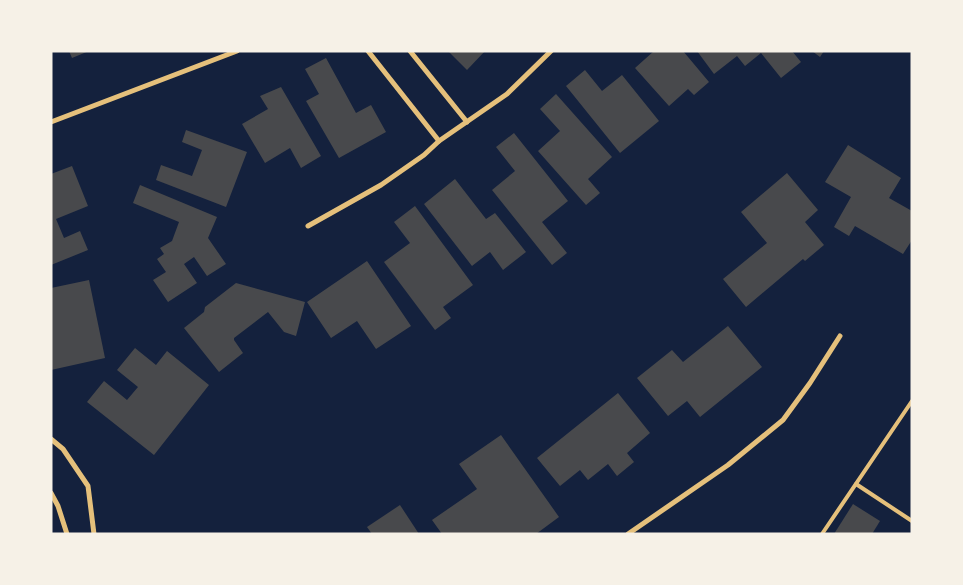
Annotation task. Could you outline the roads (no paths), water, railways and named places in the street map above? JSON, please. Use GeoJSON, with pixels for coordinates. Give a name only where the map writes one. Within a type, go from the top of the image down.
{"type":"FeatureCollection","features":[{"type":"Feature","properties":{"kind":"street"},"geometry":{"type":"LineString","coordinates":[[51,122],[237,51]]}},
{"type":"Feature","properties":{"kind":"street"},"geometry":{"type":"LineString","coordinates":[[368,51],[439,142]]}},
{"type":"Feature","properties":{"kind":"street"},"geometry":{"type":"LineString","coordinates":[[410,51],[467,122]]}},
{"type":"Feature","properties":{"kind":"street"},"geometry":{"type":"LineString","coordinates":[[308,226],[381,185],[424,156],[439,142],[507,94],[551,51]]}},
{"type":"Feature","properties":{"kind":"street"},"geometry":{"type":"LineString","coordinates":[[628,534],[728,465],[783,420],[810,383],[840,336]]}},
{"type":"Feature","properties":{"kind":"street"},"geometry":{"type":"LineString","coordinates":[[51,439],[63,449],[88,486],[94,534]]}},
{"type":"Feature","properties":{"kind":"street"},"geometry":{"type":"LineString","coordinates":[[51,493],[58,506],[67,534]]}},
{"type":"Feature","properties":{"kind":"lane"},"geometry":{"type":"LineString","coordinates":[[822,534],[912,400]]}},
{"type":"Feature","properties":{"kind":"lane"},"geometry":{"type":"LineString","coordinates":[[856,484],[912,521]]}}]}
